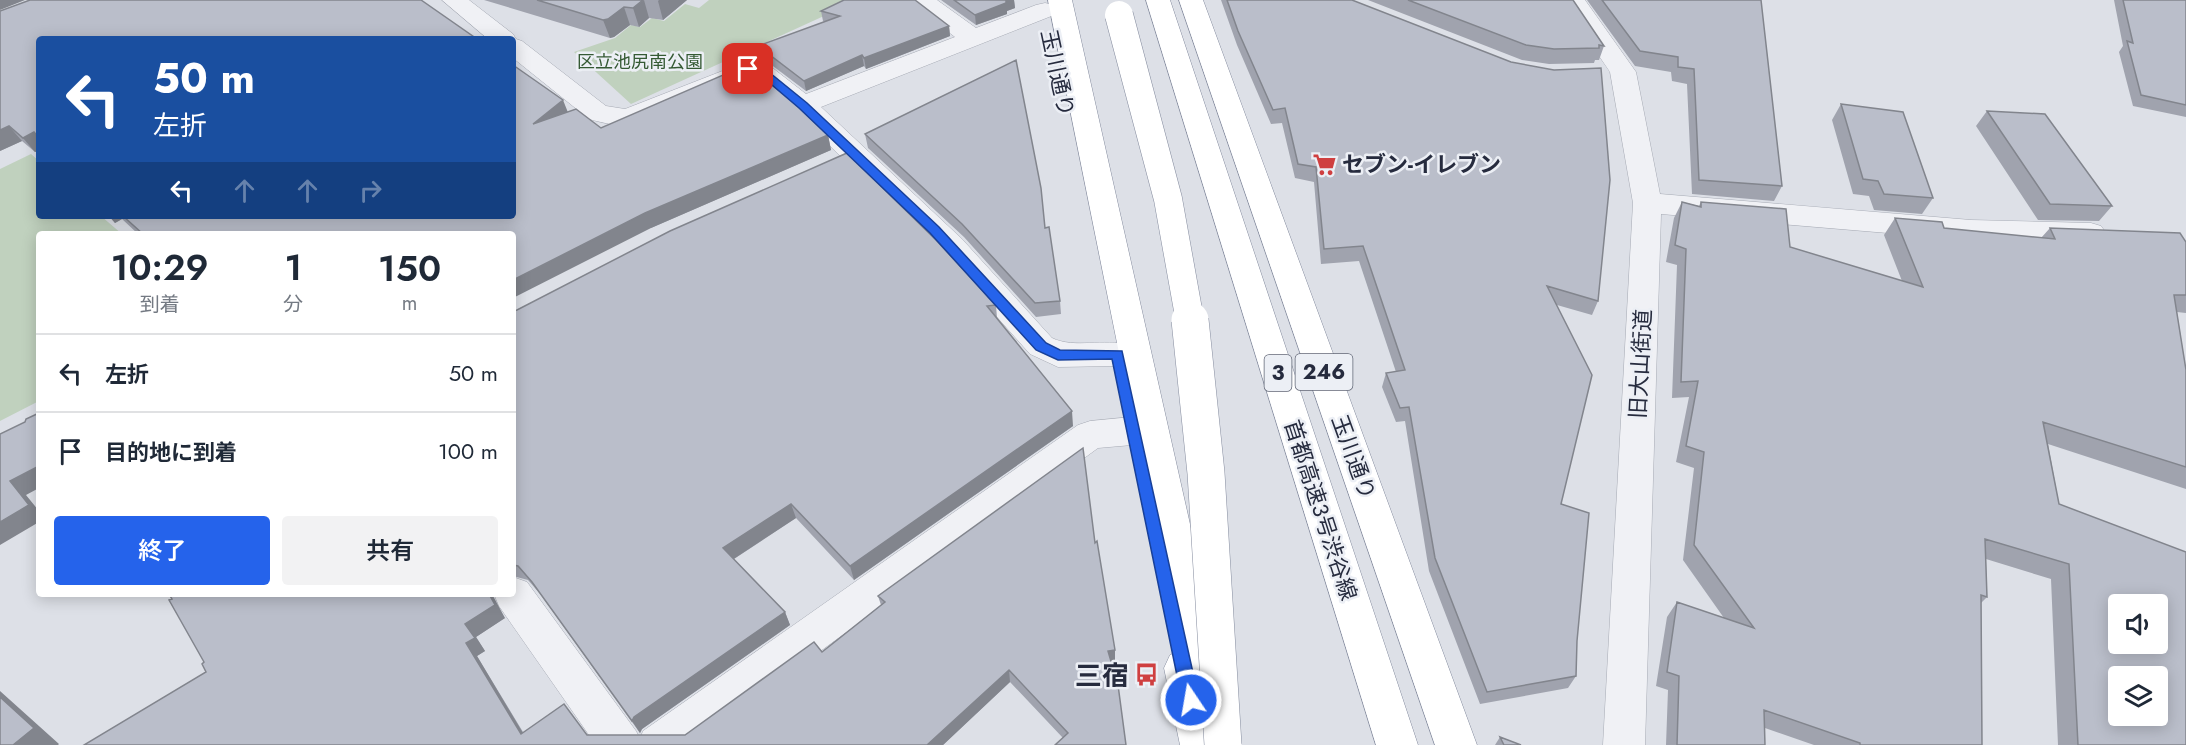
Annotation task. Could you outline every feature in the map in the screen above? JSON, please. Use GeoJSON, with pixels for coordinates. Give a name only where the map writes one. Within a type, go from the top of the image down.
{"type":"FeatureCollection","features":[{"type":"Feature","properties":{"kind":"highway"},"geometry":{"type":"LineString","coordinates":[[1116,0],[1174,225],[1189,309],[1200,403],[1221,745]]}},
{"type":"Feature","properties":{"kind":"highway","name":"首都高速3号渋谷線"},"geometry":{"type":"LineString","coordinates":[[1158,0],[1397,745]]}},
{"type":"Feature","properties":{"kind":"highway","name":"玉川通り"},"geometry":{"type":"LineString","coordinates":[[1191,0],[1456,745]]}},
{"type":"Feature","properties":{"kind":"highway"},"geometry":{"type":"LineString","coordinates":[[1049,3],[1221,745]]}},
{"type":"Feature","properties":{"kind":"highway","name":"玉川通り"},"geometry":{"type":"LineString","coordinates":[[1049,3],[1132,431],[1201,745]]}},
{"type":"Feature","properties":{"kind":"street"},"geometry":{"type":"LineString","coordinates":[[454,0],[500,36]]}},
{"type":"Feature","properties":{"kind":"street"},"geometry":{"type":"LineString","coordinates":[[921,0],[973,38]]}},
{"type":"Feature","properties":{"kind":"street","name":"旧大山街道"},"geometry":{"type":"LineString","coordinates":[[1573,0],[1607,72],[1647,203],[1624,745]]}},
{"type":"Feature","properties":{"kind":"street"},"geometry":{"type":"LineString","coordinates":[[803,105],[973,38],[1049,3]]}},
{"type":"Feature","properties":{"kind":"street"},"geometry":{"type":"LineString","coordinates":[[516,48],[598,113],[628,118],[748,69],[761,71],[803,105],[951,246],[1041,346],[1058,355],[1118,354]]}},
{"type":"Feature","properties":{"kind":"street"},"geometry":{"type":"LineString","coordinates":[[822,167],[853,153]]}},
{"type":"Feature","properties":{"kind":"street"},"geometry":{"type":"LineString","coordinates":[[1647,203],[1971,230],[2118,234]]}},
{"type":"Feature","properties":{"kind":"street"},"geometry":{"type":"LineString","coordinates":[[658,745],[1090,435],[1132,431]]}},
{"type":"Feature","properties":{"kind":"street"},"geometry":{"type":"LineString","coordinates":[[515,597],[621,745]]}},
{"type":"Feature","properties":{"kind":"green space","name":"区立池尻南公園"},"geometry":{"type":"Polygon","coordinates":[[[709,0],[859,0],[631,104],[574,52],[615,38],[631,25],[640,27],[652,18],[664,21],[685,4],[699,8],[709,0]]]}},
{"type":"Feature","properties":{"kind":"green space"},"geometry":{"type":"Polygon","coordinates":[[[31,154],[36,158],[36,219],[104,219],[118,231],[36,231],[36,403],[0,421],[0,169],[31,154]]]}},
{"type":"Feature","properties":{"kind":"building"},"geometry":{"type":"Polygon","coordinates":[[[30,0],[421,0],[473,36],[36,36],[36,134],[34,132],[23,138],[9,126],[0,130],[0,11],[30,0]]]}},
{"type":"Feature","properties":{"kind":"building"},"geometry":{"type":"Polygon","coordinates":[[[537,0],[643,0],[633,8],[624,7],[603,20],[537,0]]]}},
{"type":"Feature","properties":{"kind":"building"},"geometry":{"type":"Polygon","coordinates":[[[844,0],[915,0],[949,26],[864,58],[862,55],[804,81],[758,46],[840,16],[821,11],[844,0]]]}},
{"type":"Feature","properties":{"kind":"building"},"geometry":{"type":"Polygon","coordinates":[[[954,0],[1006,0],[1006,3],[975,15],[954,0]]]}},
{"type":"Feature","properties":{"kind":"building"},"geometry":{"type":"Polygon","coordinates":[[[1227,0],[1352,0],[1511,62],[1554,70],[1601,68],[1610,180],[1598,301],[1547,286],[1592,375],[1561,504],[1589,513],[1576,676],[1487,692],[1435,558],[1409,407],[1400,408],[1386,373],[1405,370],[1363,246],[1324,249],[1316,167],[1298,164],[1285,108],[1273,110],[1238,31],[1227,0]]]}},
{"type":"Feature","properties":{"kind":"building"},"geometry":{"type":"Polygon","coordinates":[[[1408,0],[1573,0],[1604,46],[1554,49],[1526,45],[1408,0]]]}},
{"type":"Feature","properties":{"kind":"building"},"geometry":{"type":"Polygon","coordinates":[[[1602,0],[1761,0],[1782,186],[1699,180],[1694,69],[1678,67],[1678,57],[1640,51],[1602,0]]]}},
{"type":"Feature","properties":{"kind":"building"},"geometry":{"type":"Polygon","coordinates":[[[2123,0],[2186,0],[2186,105],[2141,95],[2127,41],[2133,43],[2123,0]]]}},
{"type":"Feature","properties":{"kind":"building"},"geometry":{"type":"Polygon","coordinates":[[[1016,60],[1041,188],[1045,228],[1049,227],[1060,301],[1035,303],[962,224],[865,134],[1016,60]]]}},
{"type":"Feature","properties":{"kind":"building"},"geometry":{"type":"Polygon","coordinates":[[[746,65],[789,98],[828,135],[645,213],[516,278],[516,231],[140,231],[126,219],[516,219],[516,67],[563,100],[533,124],[576,109],[601,128],[746,65]]]}},
{"type":"Feature","properties":{"kind":"building"},"geometry":{"type":"Polygon","coordinates":[[[1841,104],[1903,112],[1933,198],[1884,194],[1878,181],[1863,179],[1841,104]]]}},
{"type":"Feature","properties":{"kind":"building"},"geometry":{"type":"Polygon","coordinates":[[[1987,111],[2045,114],[2112,206],[2050,204],[1987,111]]]}},
{"type":"Feature","properties":{"kind":"building"},"geometry":{"type":"Polygon","coordinates":[[[847,153],[936,240],[996,305],[987,306],[1072,411],[850,566],[791,504],[723,548],[785,612],[634,717],[632,721],[532,582],[516,566],[516,310],[670,231],[847,153]]]}},
{"type":"Feature","properties":{"kind":"building"},"geometry":{"type":"Polygon","coordinates":[[[1682,202],[1701,207],[1701,202],[1786,209],[1790,247],[1923,287],[1895,218],[1942,222],[1944,228],[2055,239],[2050,228],[2180,233],[2186,242],[2186,295],[2174,295],[2186,370],[2186,467],[2043,422],[2059,504],[2186,552],[2186,745],[2078,745],[2069,564],[1985,539],[1987,597],[1981,595],[1982,745],[1860,745],[1860,743],[1764,710],[1765,745],[1677,745],[1679,676],[1667,672],[1677,602],[1754,628],[1694,545],[1704,452],[1686,446],[1698,381],[1681,382],[1686,249],[1675,245],[1682,202]]]}},
{"type":"Feature","properties":{"kind":"building"},"geometry":{"type":"Polygon","coordinates":[[[36,414],[36,468],[10,481],[29,505],[0,522],[0,434],[25,422],[26,419],[36,414]]]}},
{"type":"Feature","properties":{"kind":"building"},"geometry":{"type":"Polygon","coordinates":[[[1083,448],[1095,543],[1097,541],[1115,650],[1108,651],[1118,685],[1126,745],[1055,745],[1068,733],[1009,670],[927,745],[84,745],[206,672],[202,664],[204,662],[169,600],[172,599],[171,597],[491,597],[495,605],[465,624],[475,638],[466,643],[521,734],[564,704],[587,735],[685,735],[814,642],[822,652],[885,602],[878,596],[1083,448]]]}},
{"type":"Feature","properties":{"kind":"building"},"geometry":{"type":"Polygon","coordinates":[[[0,697],[34,728],[13,745],[0,745],[0,697]]]}},
{"type":"Feature","properties":{"kind":"building"},"geometry":{"type":"Polygon","coordinates":[[[1500,737],[1521,745],[1504,745],[1500,737]]]}},
{"type":"Feature","properties":{"kind":"place","name":"セブン-イレブン"},"geometry":{"type":"Point","coordinates":[1324,164]}},
{"type":"Feature","properties":{"kind":"place","name":"三宿"},"geometry":{"type":"Point","coordinates":[1147,675]}},
{"type":"Feature","properties":{"kind":"route"},"geometry":{"type":"LineString","coordinates":[[748,69],[761,71],[803,105],[951,246],[1041,346],[1058,355],[1118,354],[1132,431],[1191,700]]}}]}
